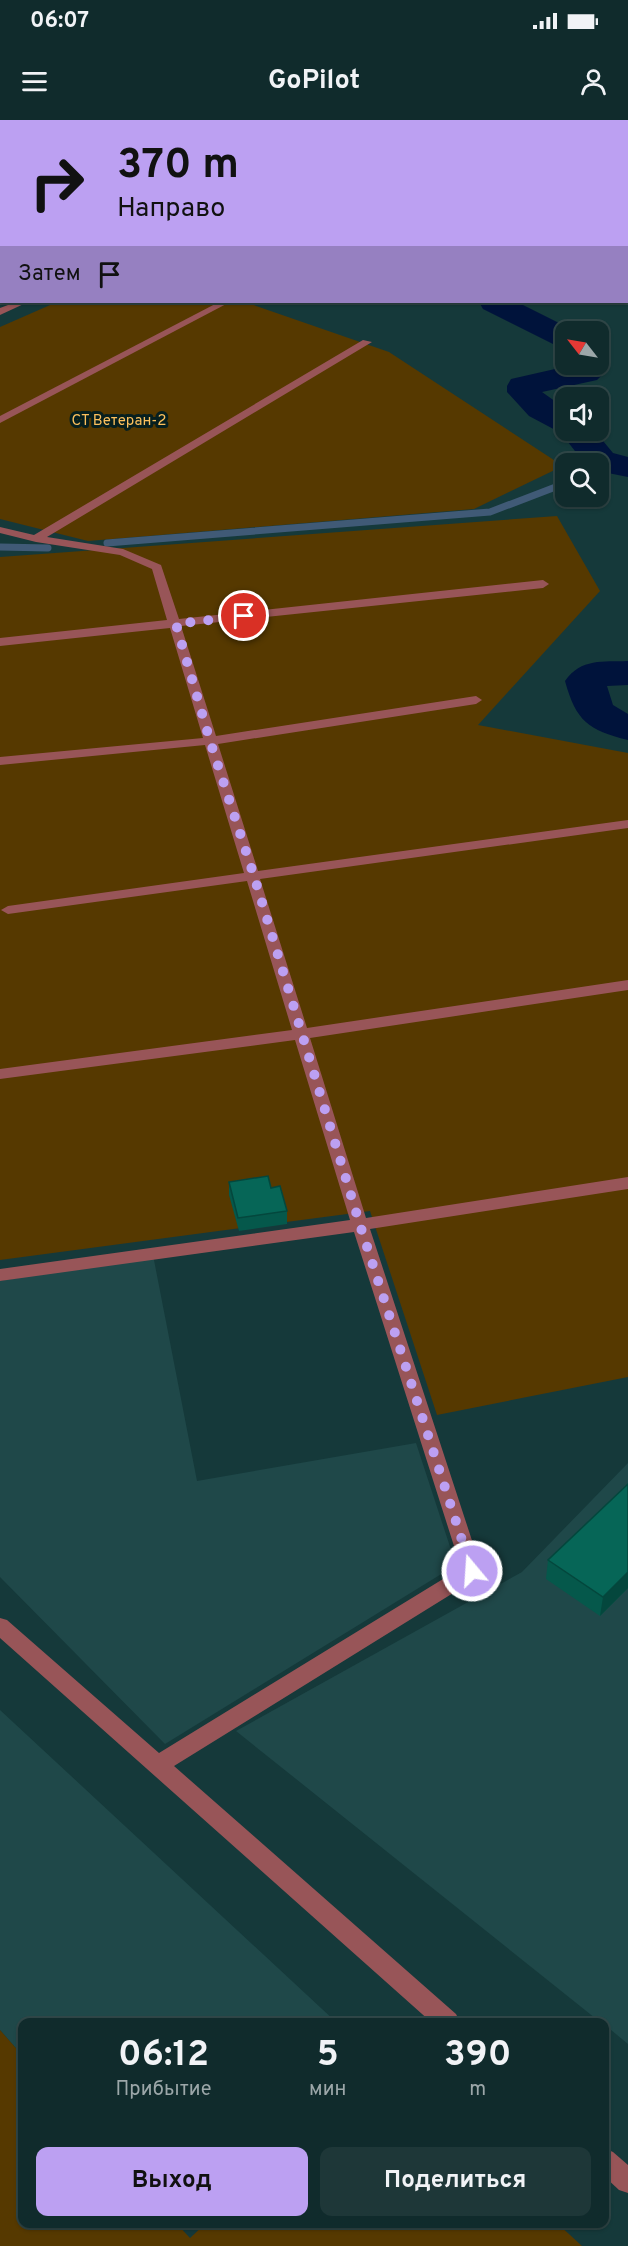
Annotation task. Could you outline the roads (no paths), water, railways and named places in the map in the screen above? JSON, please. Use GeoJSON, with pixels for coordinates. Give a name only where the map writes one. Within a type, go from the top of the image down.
{"type":"FeatureCollection","features":[{"type":"Feature","properties":{"kind":"street"},"geometry":{"type":"LineString","coordinates":[[0,312],[21,303]]}},
{"type":"Feature","properties":{"kind":"street"},"geometry":{"type":"LineString","coordinates":[[0,420],[223,303]]}},
{"type":"Feature","properties":{"kind":"street"},"geometry":{"type":"LineString","coordinates":[[36,539],[367,342]]}},
{"type":"Feature","properties":{"kind":"street"},"geometry":{"type":"LineString","coordinates":[[0,530],[36,539],[123,552],[157,567],[360,1225],[472,1571],[158,1765]]}},
{"type":"Feature","properties":{"kind":"street"},"geometry":{"type":"LineString","coordinates":[[0,642],[543,584]]}},
{"type":"Feature","properties":{"kind":"street"},"geometry":{"type":"LineString","coordinates":[[0,761],[210,741],[476,700]]}},
{"type":"Feature","properties":{"kind":"street"},"geometry":{"type":"LineString","coordinates":[[8,910],[628,824]]}},
{"type":"Feature","properties":{"kind":"street"},"geometry":{"type":"LineString","coordinates":[[0,1074],[302,1034],[628,985]]}},
{"type":"Feature","properties":{"kind":"street"},"geometry":{"type":"LineString","coordinates":[[0,1275],[360,1225],[628,1183]]}},
{"type":"Feature","properties":{"kind":"street"},"geometry":{"type":"LineString","coordinates":[[0,1626],[443,2018]]}},
{"type":"Feature","properties":{"kind":"street"},"geometry":{"type":"LineString","coordinates":[[609,2164],[628,2181]]}},
{"type":"Feature","properties":{"kind":"waterway"},"geometry":{"type":"LineString","coordinates":[[496,303],[555,332]]}},
{"type":"Feature","properties":{"kind":"waterway"},"geometry":{"type":"LineString","coordinates":[[555,417],[541,409],[523,392],[523,386],[576,375]]}},
{"type":"Feature","properties":{"kind":"waterway"},"geometry":{"type":"LineString","coordinates":[[585,441],[601,461],[628,467]]}},
{"type":"Feature","properties":{"kind":"waterway"},"geometry":{"type":"LineString","coordinates":[[609,466],[613,465]]}},
{"type":"Feature","properties":{"kind":"waterway"},"geometry":{"type":"LineString","coordinates":[[107,543],[490,512],[555,487]]}},
{"type":"Feature","properties":{"kind":"waterway"},"geometry":{"type":"LineString","coordinates":[[0,547],[48,548]]}},
{"type":"Feature","properties":{"kind":"waterway"},"geometry":{"type":"LineString","coordinates":[[628,673],[592,675],[585,681],[598,713],[609,721],[628,728]]}},
{"type":"Feature","properties":{"kind":"park label","name":"СТ Ветеран-2"},"geometry":{"type":"Point","coordinates":[119,420]}}]}
